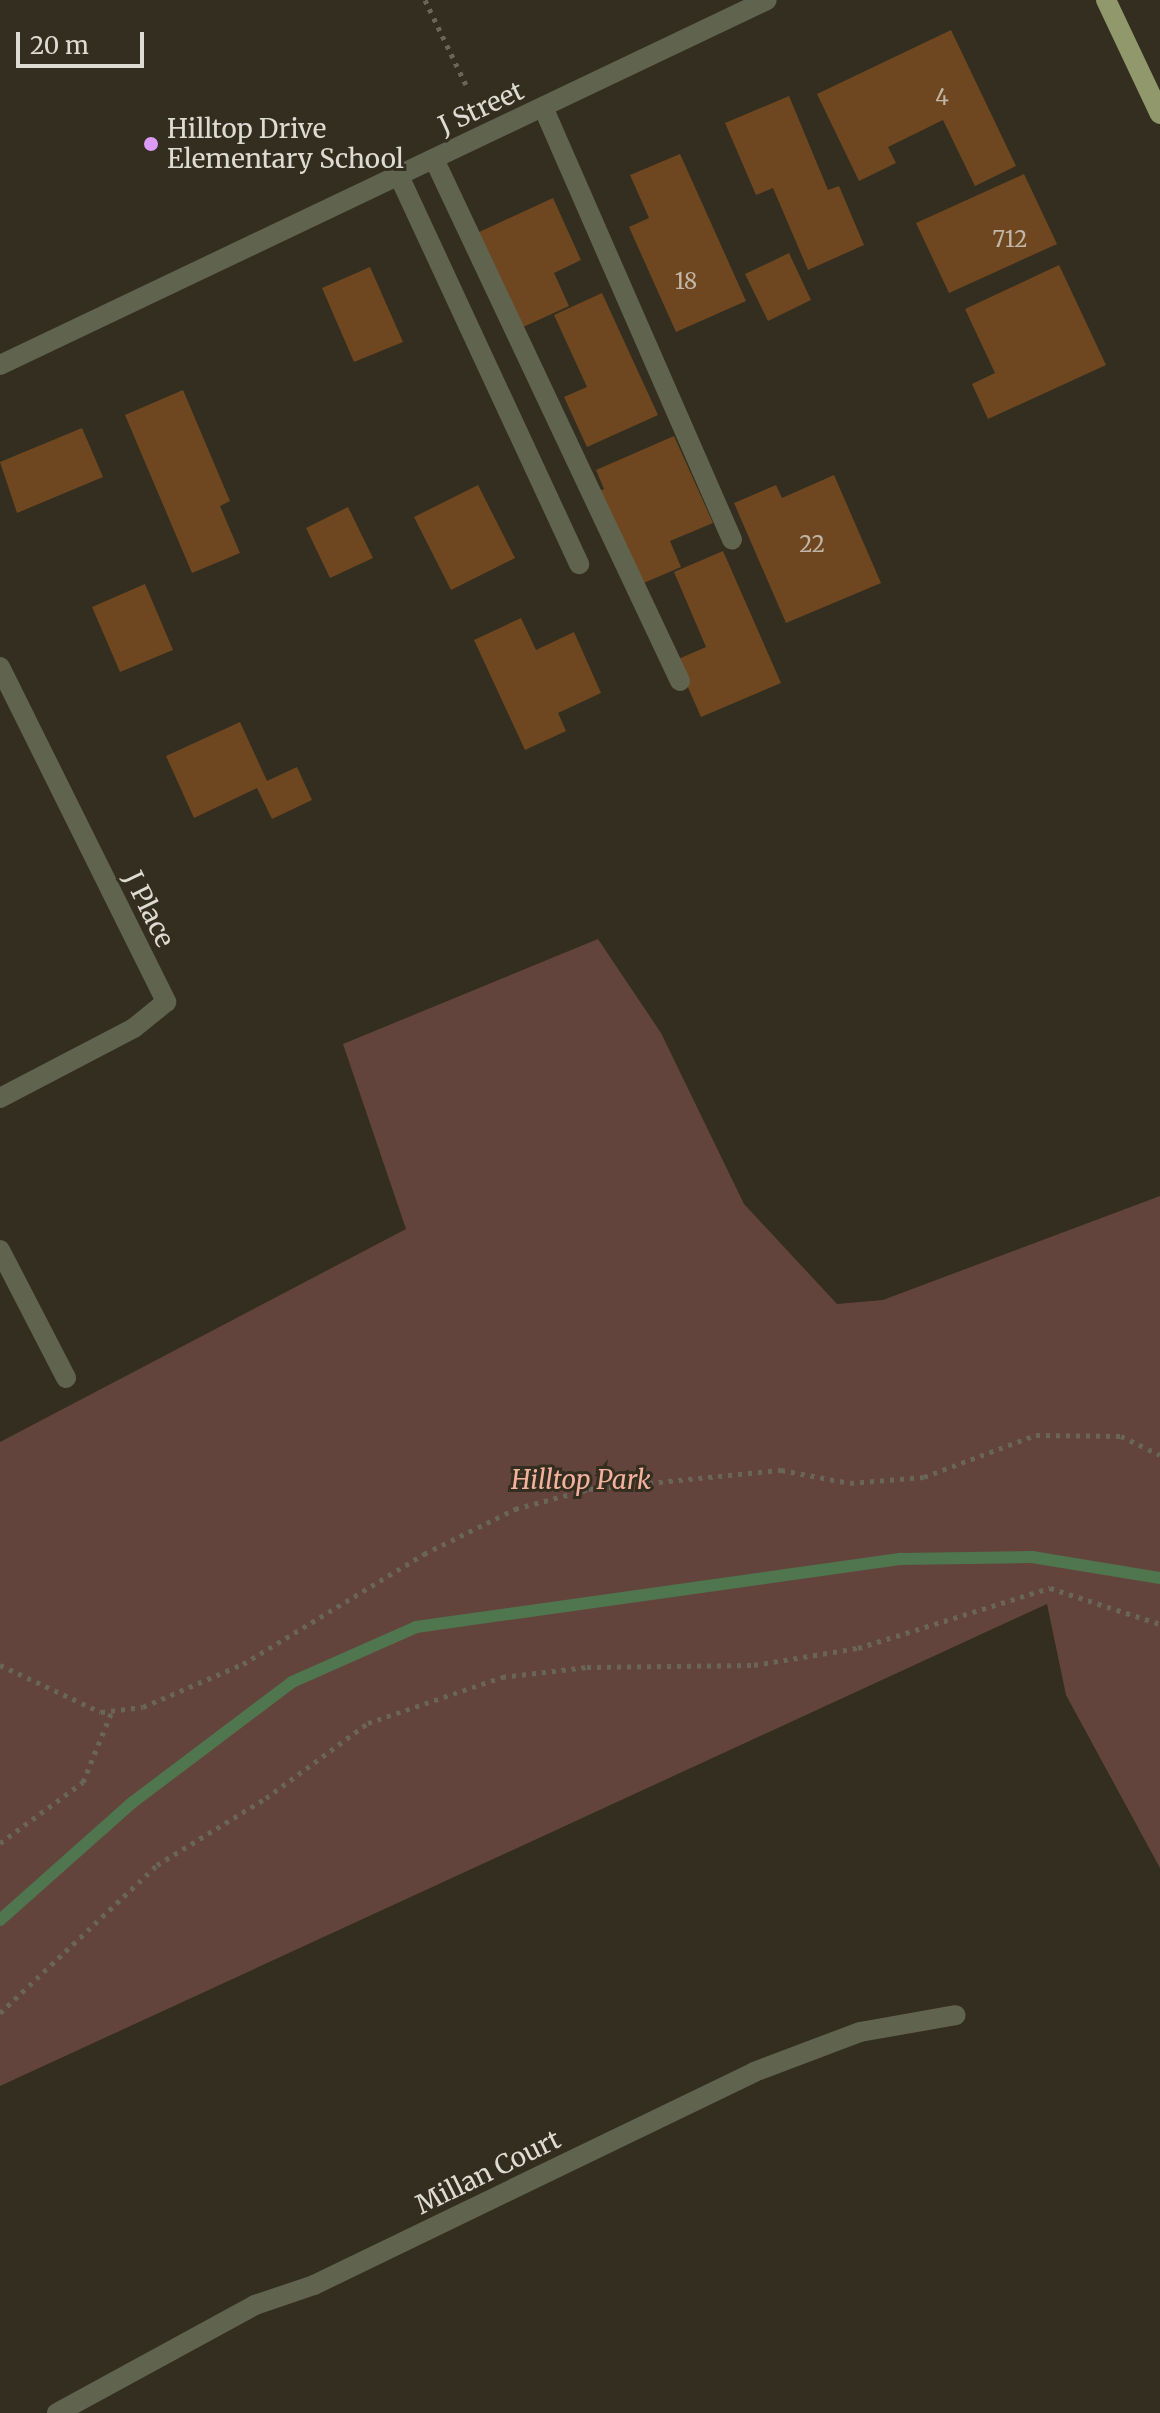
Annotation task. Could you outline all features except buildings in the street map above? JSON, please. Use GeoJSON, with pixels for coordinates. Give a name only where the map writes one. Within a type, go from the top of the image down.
{"type":"FeatureCollection","features":[{"type":"Feature","properties":{"kind":"main road"},"geometry":{"type":"LineString","coordinates":[[1106,0],[1160,114]]}},
{"type":"Feature","properties":{"kind":"street","name":"J Street"},"geometry":{"type":"LineString","coordinates":[[0,365],[767,0]]}},
{"type":"Feature","properties":{"kind":"street"},"geometry":{"type":"LineString","coordinates":[[543,107],[732,540]]}},
{"type":"Feature","properties":{"kind":"street"},"geometry":{"type":"LineString","coordinates":[[434,159],[680,681]]}},
{"type":"Feature","properties":{"kind":"street"},"geometry":{"type":"LineString","coordinates":[[399,176],[579,564]]}},
{"type":"Feature","properties":{"kind":"street","name":"J Place"},"geometry":{"type":"LineString","coordinates":[[0,667],[166,1002],[134,1028],[0,1098]]}},
{"type":"Feature","properties":{"kind":"street"},"geometry":{"type":"LineString","coordinates":[[0,1250],[66,1378]]}},
{"type":"Feature","properties":{"kind":"street","name":"Millan Court"},"geometry":{"type":"LineString","coordinates":[[57,2413],[255,2305],[314,2285],[754,2072],[860,2032],[956,2015]]}},
{"type":"Feature","properties":{"kind":"path"},"geometry":{"type":"LineString","coordinates":[[425,0],[466,85]]}},
{"type":"Feature","properties":{"kind":"path"},"geometry":{"type":"LineString","coordinates":[[0,1665],[112,1711],[143,1707],[243,1664],[424,1554],[515,1509],[589,1489],[781,1470],[850,1483],[924,1477],[1036,1435],[1121,1436],[1160,1455]]}},
{"type":"Feature","properties":{"kind":"path"},"geometry":{"type":"LineString","coordinates":[[0,2013],[157,1865],[266,1798],[368,1723],[487,1682],[587,1667],[754,1665],[843,1651],[1050,1588],[1160,1624]]}},
{"type":"Feature","properties":{"kind":"path"},"geometry":{"type":"LineString","coordinates":[[0,1843],[83,1782],[112,1711]]}},
{"type":"Feature","properties":{"kind":"green space","name":"Hilltop Park"},"geometry":{"type":"Polygon","coordinates":[[[598,939],[661,1033],[744,1204],[837,1304],[883,1300],[1160,1196],[1160,1868],[1066,1695],[1047,1604],[0,2086],[0,1442],[406,1229],[343,1044],[598,939]]]}},
{"type":"Feature","properties":{"kind":"waterway"},"geometry":{"type":"LineString","coordinates":[[0,1920],[133,1802],[292,1682],[416,1627],[901,1559],[1032,1557],[1160,1578]]}},
{"type":"Feature","properties":{"kind":"place","name":"Hilltop Drive Elementary School"},"geometry":{"type":"Point","coordinates":[151,144]}}]}
